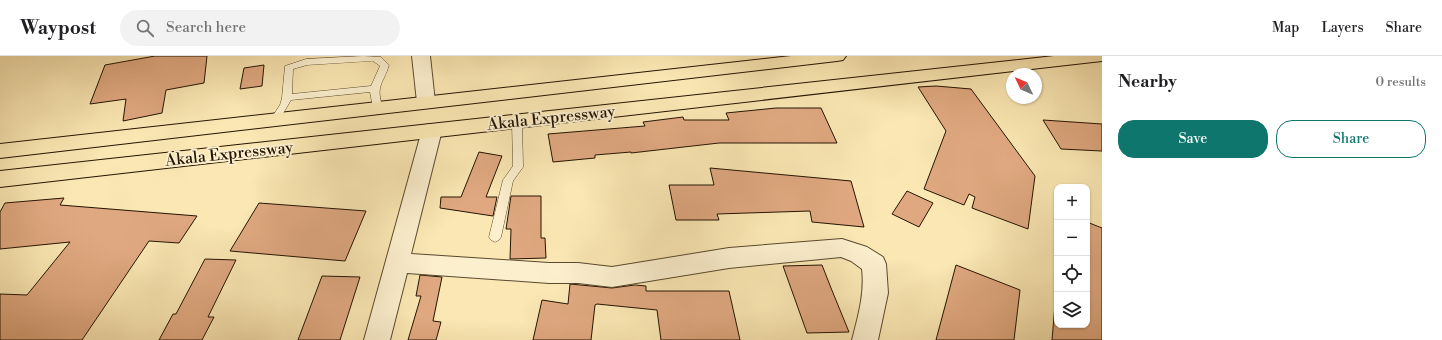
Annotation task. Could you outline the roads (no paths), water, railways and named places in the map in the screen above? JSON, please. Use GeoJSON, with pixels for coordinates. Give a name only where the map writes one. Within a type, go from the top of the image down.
{"type":"FeatureCollection","features":[{"type":"Feature","properties":{"kind":"main road","name":"Akala Expressway"},"geometry":{"type":"LineString","coordinates":[[0,151],[837,56]]}},
{"type":"Feature","properties":{"kind":"main road","name":"Akala Expressway"},"geometry":{"type":"LineString","coordinates":[[0,179],[1102,56]]}},
{"type":"Feature","properties":{"kind":"street"},"geometry":{"type":"LineString","coordinates":[[421,56],[426,102]]}},
{"type":"Feature","properties":{"kind":"street"},"geometry":{"type":"LineString","coordinates":[[377,340],[398,263],[417,180],[432,130]]}},
{"type":"Feature","properties":{"kind":"street"},"geometry":{"type":"LineString","coordinates":[[398,263],[549,274],[578,273],[612,277],[729,258],[842,248],[859,254],[874,264],[877,280],[874,302],[865,340]]}},
{"type":"Feature","properties":{"kind":"lane"},"geometry":{"type":"LineString","coordinates":[[275,120],[285,106],[288,97],[288,77],[290,74],[288,68],[306,62],[373,58],[378,59],[385,65],[373,89],[378,108]]}},
{"type":"Feature","properties":{"kind":"lane"},"geometry":{"type":"LineString","coordinates":[[288,97],[373,89]]}},
{"type":"Feature","properties":{"kind":"lane"},"geometry":{"type":"LineString","coordinates":[[495,237],[508,180],[518,167],[518,121]]}}]}
